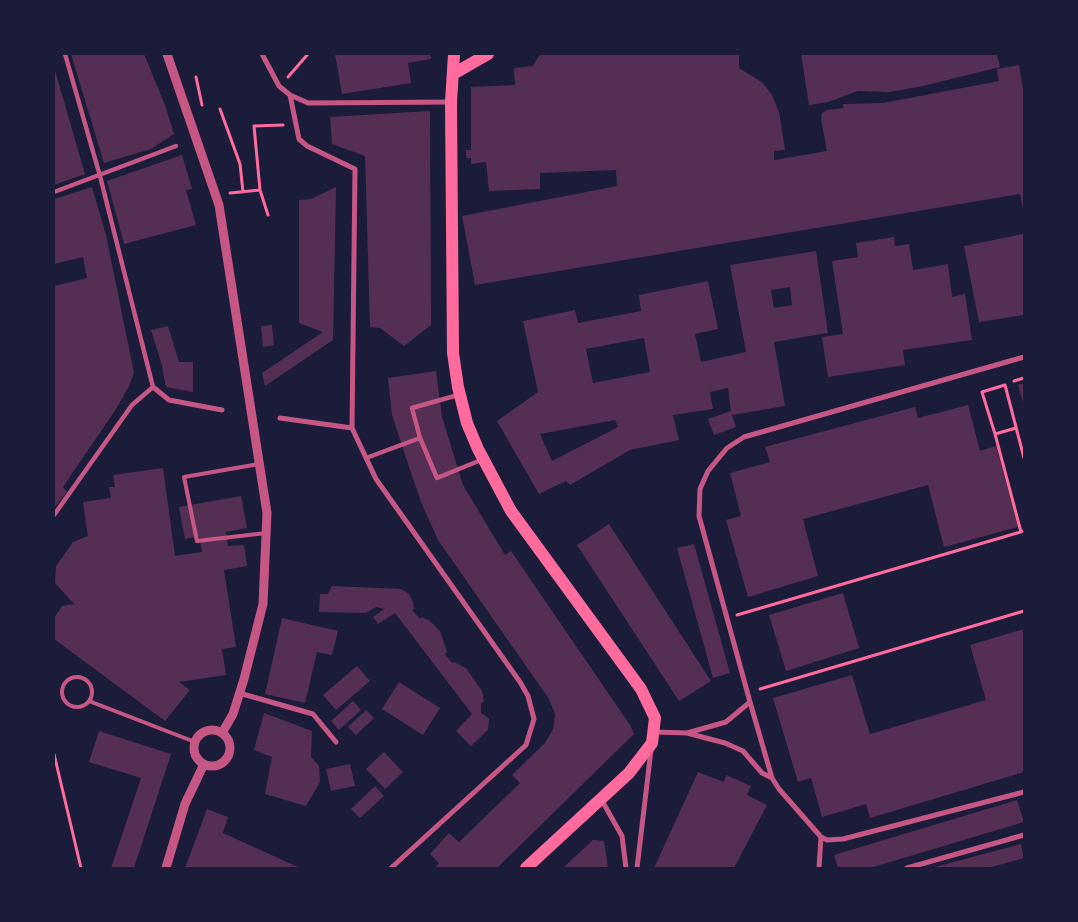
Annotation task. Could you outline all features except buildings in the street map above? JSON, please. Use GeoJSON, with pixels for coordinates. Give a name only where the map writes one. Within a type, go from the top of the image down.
{"type":"FeatureCollection","features":[{"type":"Feature","properties":{"kind":"main road"},"geometry":{"type":"LineString","coordinates":[[454,54],[451,102],[453,353],[460,394],[468,423],[483,459],[511,510],[641,689],[653,711],[653,738],[629,773],[526,868]]}},
{"type":"Feature","properties":{"kind":"main road"},"geometry":{"type":"LineString","coordinates":[[453,74],[488,54]]}},
{"type":"Feature","properties":{"kind":"street"},"geometry":{"type":"LineString","coordinates":[[65,54],[100,176],[153,387],[169,400],[222,410]]}},
{"type":"Feature","properties":{"kind":"street"},"geometry":{"type":"LineString","coordinates":[[168,54],[216,194],[267,513],[263,604],[240,693],[233,714],[222,733]]}},
{"type":"Feature","properties":{"kind":"street"},"geometry":{"type":"LineString","coordinates":[[262,54],[279,86],[290,95],[308,103],[451,102]]}},
{"type":"Feature","properties":{"kind":"street"},"geometry":{"type":"LineString","coordinates":[[290,95],[299,139],[307,146],[355,169],[352,428],[376,479],[520,682],[528,696],[534,720],[526,745],[391,868]]}},
{"type":"Feature","properties":{"kind":"street"},"geometry":{"type":"LineString","coordinates":[[54,192],[176,146]]}},
{"type":"Feature","properties":{"kind":"street"},"geometry":{"type":"LineString","coordinates":[[819,868],[821,838],[779,789],[772,778],[699,516],[698,501],[700,489],[708,471],[727,448],[744,437],[1024,357]]}},
{"type":"Feature","properties":{"kind":"street"},"geometry":{"type":"LineString","coordinates":[[54,515],[132,405],[153,387]]}},
{"type":"Feature","properties":{"kind":"street"},"geometry":{"type":"LineString","coordinates":[[460,394],[412,408],[420,438],[437,478],[483,459]]}},
{"type":"Feature","properties":{"kind":"street"},"geometry":{"type":"LineString","coordinates":[[280,418],[352,428]]}},
{"type":"Feature","properties":{"kind":"street"},"geometry":{"type":"LineString","coordinates":[[366,458],[420,438]]}},
{"type":"Feature","properties":{"kind":"street"},"geometry":{"type":"LineString","coordinates":[[240,693],[313,714],[336,742]]}},
{"type":"Feature","properties":{"kind":"street"},"geometry":{"type":"LineString","coordinates":[[637,868],[653,738],[687,733],[726,722],[750,702]]}},
{"type":"Feature","properties":{"kind":"street"},"geometry":{"type":"LineString","coordinates":[[206,731],[222,733],[229,742],[229,754],[222,764],[216,766],[204,764],[195,755],[195,742],[206,731]]}},
{"type":"Feature","properties":{"kind":"street"},"geometry":{"type":"LineString","coordinates":[[687,733],[725,742],[743,751],[762,773],[772,778]]}},
{"type":"Feature","properties":{"kind":"street"},"geometry":{"type":"LineString","coordinates":[[166,868],[185,804],[204,764]]}},
{"type":"Feature","properties":{"kind":"street"},"geometry":{"type":"LineString","coordinates":[[821,838],[843,839],[1024,792]]}},
{"type":"Feature","properties":{"kind":"street"},"geometry":{"type":"LineString","coordinates":[[600,798],[622,836],[626,868]]}},
{"type":"Feature","properties":{"kind":"street"},"geometry":{"type":"LineString","coordinates":[[907,868],[1024,834]]}},
{"type":"Feature","properties":{"kind":"lane"},"geometry":{"type":"LineString","coordinates":[[259,464],[184,477],[197,541],[266,533]]}},
{"type":"Feature","properties":{"kind":"lane"},"geometry":{"type":"LineString","coordinates":[[90,701],[92,691],[88,682],[79,678],[69,680],[65,684],[62,693],[68,704],[79,707],[90,701],[195,742]]}},
{"type":"Feature","properties":{"kind":"path"},"geometry":{"type":"LineString","coordinates":[[279,86],[308,54]]}},
{"type":"Feature","properties":{"kind":"path"},"geometry":{"type":"LineString","coordinates":[[196,77],[202,105]]}},
{"type":"Feature","properties":{"kind":"path"},"geometry":{"type":"LineString","coordinates":[[220,109],[240,164],[243,192]]}},
{"type":"Feature","properties":{"kind":"path"},"geometry":{"type":"LineString","coordinates":[[254,126],[260,190],[268,215]]}},
{"type":"Feature","properties":{"kind":"path"},"geometry":{"type":"LineString","coordinates":[[216,194],[260,190]]}},
{"type":"Feature","properties":{"kind":"path"},"geometry":{"type":"LineString","coordinates":[[1014,381],[1024,378]]}},
{"type":"Feature","properties":{"kind":"path"},"geometry":{"type":"LineString","coordinates":[[727,618],[1023,531],[982,392],[1005,386],[1024,458]]}},
{"type":"Feature","properties":{"kind":"path"},"geometry":{"type":"LineString","coordinates":[[995,434],[1016,428]]}},
{"type":"Feature","properties":{"kind":"path"},"geometry":{"type":"LineString","coordinates":[[747,692],[1024,611]]}},
{"type":"Feature","properties":{"kind":"path"},"geometry":{"type":"LineString","coordinates":[[54,754],[81,868]]}}]}
